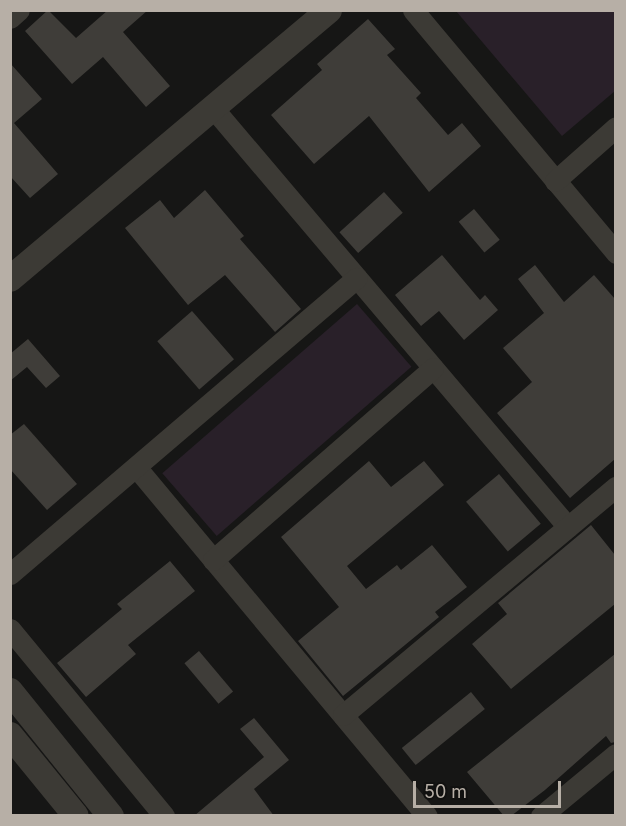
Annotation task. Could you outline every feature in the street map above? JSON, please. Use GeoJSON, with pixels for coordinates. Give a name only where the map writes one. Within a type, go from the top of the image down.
{"type":"FeatureCollection","features":[{"type":"Feature","properties":{"kind":"street"},"geometry":{"type":"LineString","coordinates":[[10,18],[19,10]]}},
{"type":"Feature","properties":{"kind":"street"},"geometry":{"type":"LineString","coordinates":[[10,279],[329,10]]}},
{"type":"Feature","properties":{"kind":"street"},"geometry":{"type":"LineString","coordinates":[[413,10],[615,253]]}},
{"type":"Feature","properties":{"kind":"street"},"geometry":{"type":"LineString","coordinates":[[213,108],[568,527]]}},
{"type":"Feature","properties":{"kind":"street"},"geometry":{"type":"LineString","coordinates":[[555,181],[615,128]]}},
{"type":"Feature","properties":{"kind":"street"},"geometry":{"type":"LineString","coordinates":[[10,574],[357,278]]}},
{"type":"Feature","properties":{"kind":"street"},"geometry":{"type":"LineString","coordinates":[[213,560],[433,368]]}},
{"type":"Feature","properties":{"kind":"street"},"geometry":{"type":"LineString","coordinates":[[136,467],[427,816]]}},
{"type":"Feature","properties":{"kind":"street"},"geometry":{"type":"LineString","coordinates":[[343,715],[615,487]]}},
{"type":"Feature","properties":{"kind":"street"},"geometry":{"type":"LineString","coordinates":[[10,629],[164,816]]}},
{"type":"Feature","properties":{"kind":"street"},"geometry":{"type":"LineString","coordinates":[[10,691],[111,816]]}},
{"type":"Feature","properties":{"kind":"street"},"geometry":{"type":"LineString","coordinates":[[10,735],[75,816]]}},
{"type":"Feature","properties":{"kind":"street"},"geometry":{"type":"LineString","coordinates":[[541,816],[615,754]]}},
{"type":"Feature","properties":{"kind":"shaded area"},"geometry":{"type":"Polygon","coordinates":[[[456,11],[615,11],[615,91],[562,136],[456,11]]]}},
{"type":"Feature","properties":{"kind":"shaded area"},"geometry":{"type":"Polygon","coordinates":[[[357,304],[411,367],[217,536],[162,473],[357,304]]]}},
{"type":"Feature","properties":{"kind":"building"},"geometry":{"type":"Polygon","coordinates":[[[48,10],[76,38],[108,10],[148,10],[123,32],[170,86],[146,107],[103,57],[72,84],[25,31],[48,10]]]}},
{"type":"Feature","properties":{"kind":"building"},"geometry":{"type":"Polygon","coordinates":[[[368,19],[395,49],[387,55],[421,93],[416,98],[448,135],[462,123],[481,146],[429,192],[369,116],[314,164],[271,115],[322,70],[317,64],[368,19]]]}},
{"type":"Feature","properties":{"kind":"building"},"geometry":{"type":"Polygon","coordinates":[[[10,63],[42,99],[14,123],[58,174],[30,198],[10,176],[10,63]]]}},
{"type":"Feature","properties":{"kind":"building"},"geometry":{"type":"Polygon","coordinates":[[[205,190],[244,236],[240,239],[301,309],[275,332],[225,275],[188,305],[125,228],[160,200],[174,218],[205,190]]]}},
{"type":"Feature","properties":{"kind":"building"},"geometry":{"type":"Polygon","coordinates":[[[384,192],[403,213],[358,253],[339,232],[384,192]]]}},
{"type":"Feature","properties":{"kind":"building"},"geometry":{"type":"Polygon","coordinates":[[[474,209],[500,240],[484,252],[459,222],[474,209]]]}},
{"type":"Feature","properties":{"kind":"building"},"geometry":{"type":"Polygon","coordinates":[[[442,255],[480,300],[485,295],[498,310],[464,340],[439,311],[421,326],[395,295],[442,255]]]}},
{"type":"Feature","properties":{"kind":"building"},"geometry":{"type":"Polygon","coordinates":[[[535,265],[564,302],[594,275],[615,299],[615,459],[570,498],[497,413],[532,382],[503,348],[544,313],[518,279],[535,265]]]}},
{"type":"Feature","properties":{"kind":"building"},"geometry":{"type":"Polygon","coordinates":[[[192,311],[234,359],[199,389],[157,341],[192,311]]]}},
{"type":"Feature","properties":{"kind":"building"},"geometry":{"type":"Polygon","coordinates":[[[28,339],[60,376],[46,388],[27,367],[10,381],[10,354],[28,339]]]}},
{"type":"Feature","properties":{"kind":"building"},"geometry":{"type":"Polygon","coordinates":[[[24,424],[77,484],[47,510],[10,469],[10,435],[24,424]]]}},
{"type":"Feature","properties":{"kind":"building"},"geometry":{"type":"Polygon","coordinates":[[[369,461],[391,487],[424,461],[444,485],[347,566],[366,589],[397,565],[401,570],[432,545],[467,587],[435,612],[439,617],[343,696],[298,641],[339,607],[281,537],[369,461]]]}},
{"type":"Feature","properties":{"kind":"building"},"geometry":{"type":"Polygon","coordinates":[[[499,474],[541,524],[508,551],[466,502],[499,474]]]}},
{"type":"Feature","properties":{"kind":"building"},"geometry":{"type":"Polygon","coordinates":[[[591,525],[615,555],[615,604],[511,689],[472,644],[507,614],[498,603],[591,525]]]}},
{"type":"Feature","properties":{"kind":"building"},"geometry":{"type":"Polygon","coordinates":[[[170,561],[195,591],[128,645],[136,654],[86,697],[57,663],[122,609],[117,604],[170,561]]]}},
{"type":"Feature","properties":{"kind":"building"},"geometry":{"type":"Polygon","coordinates":[[[199,651],[233,692],[219,704],[184,663],[199,651]]]}},
{"type":"Feature","properties":{"kind":"building"},"geometry":{"type":"Polygon","coordinates":[[[615,654],[615,742],[611,743],[606,736],[545,790],[511,816],[504,816],[467,772],[615,654]]]}},
{"type":"Feature","properties":{"kind":"building"},"geometry":{"type":"Polygon","coordinates":[[[471,692],[485,709],[416,765],[402,748],[471,692]]]}},
{"type":"Feature","properties":{"kind":"building"},"geometry":{"type":"Polygon","coordinates":[[[254,718],[289,760],[254,789],[274,816],[194,816],[264,757],[240,729],[254,718]]]}}]}
